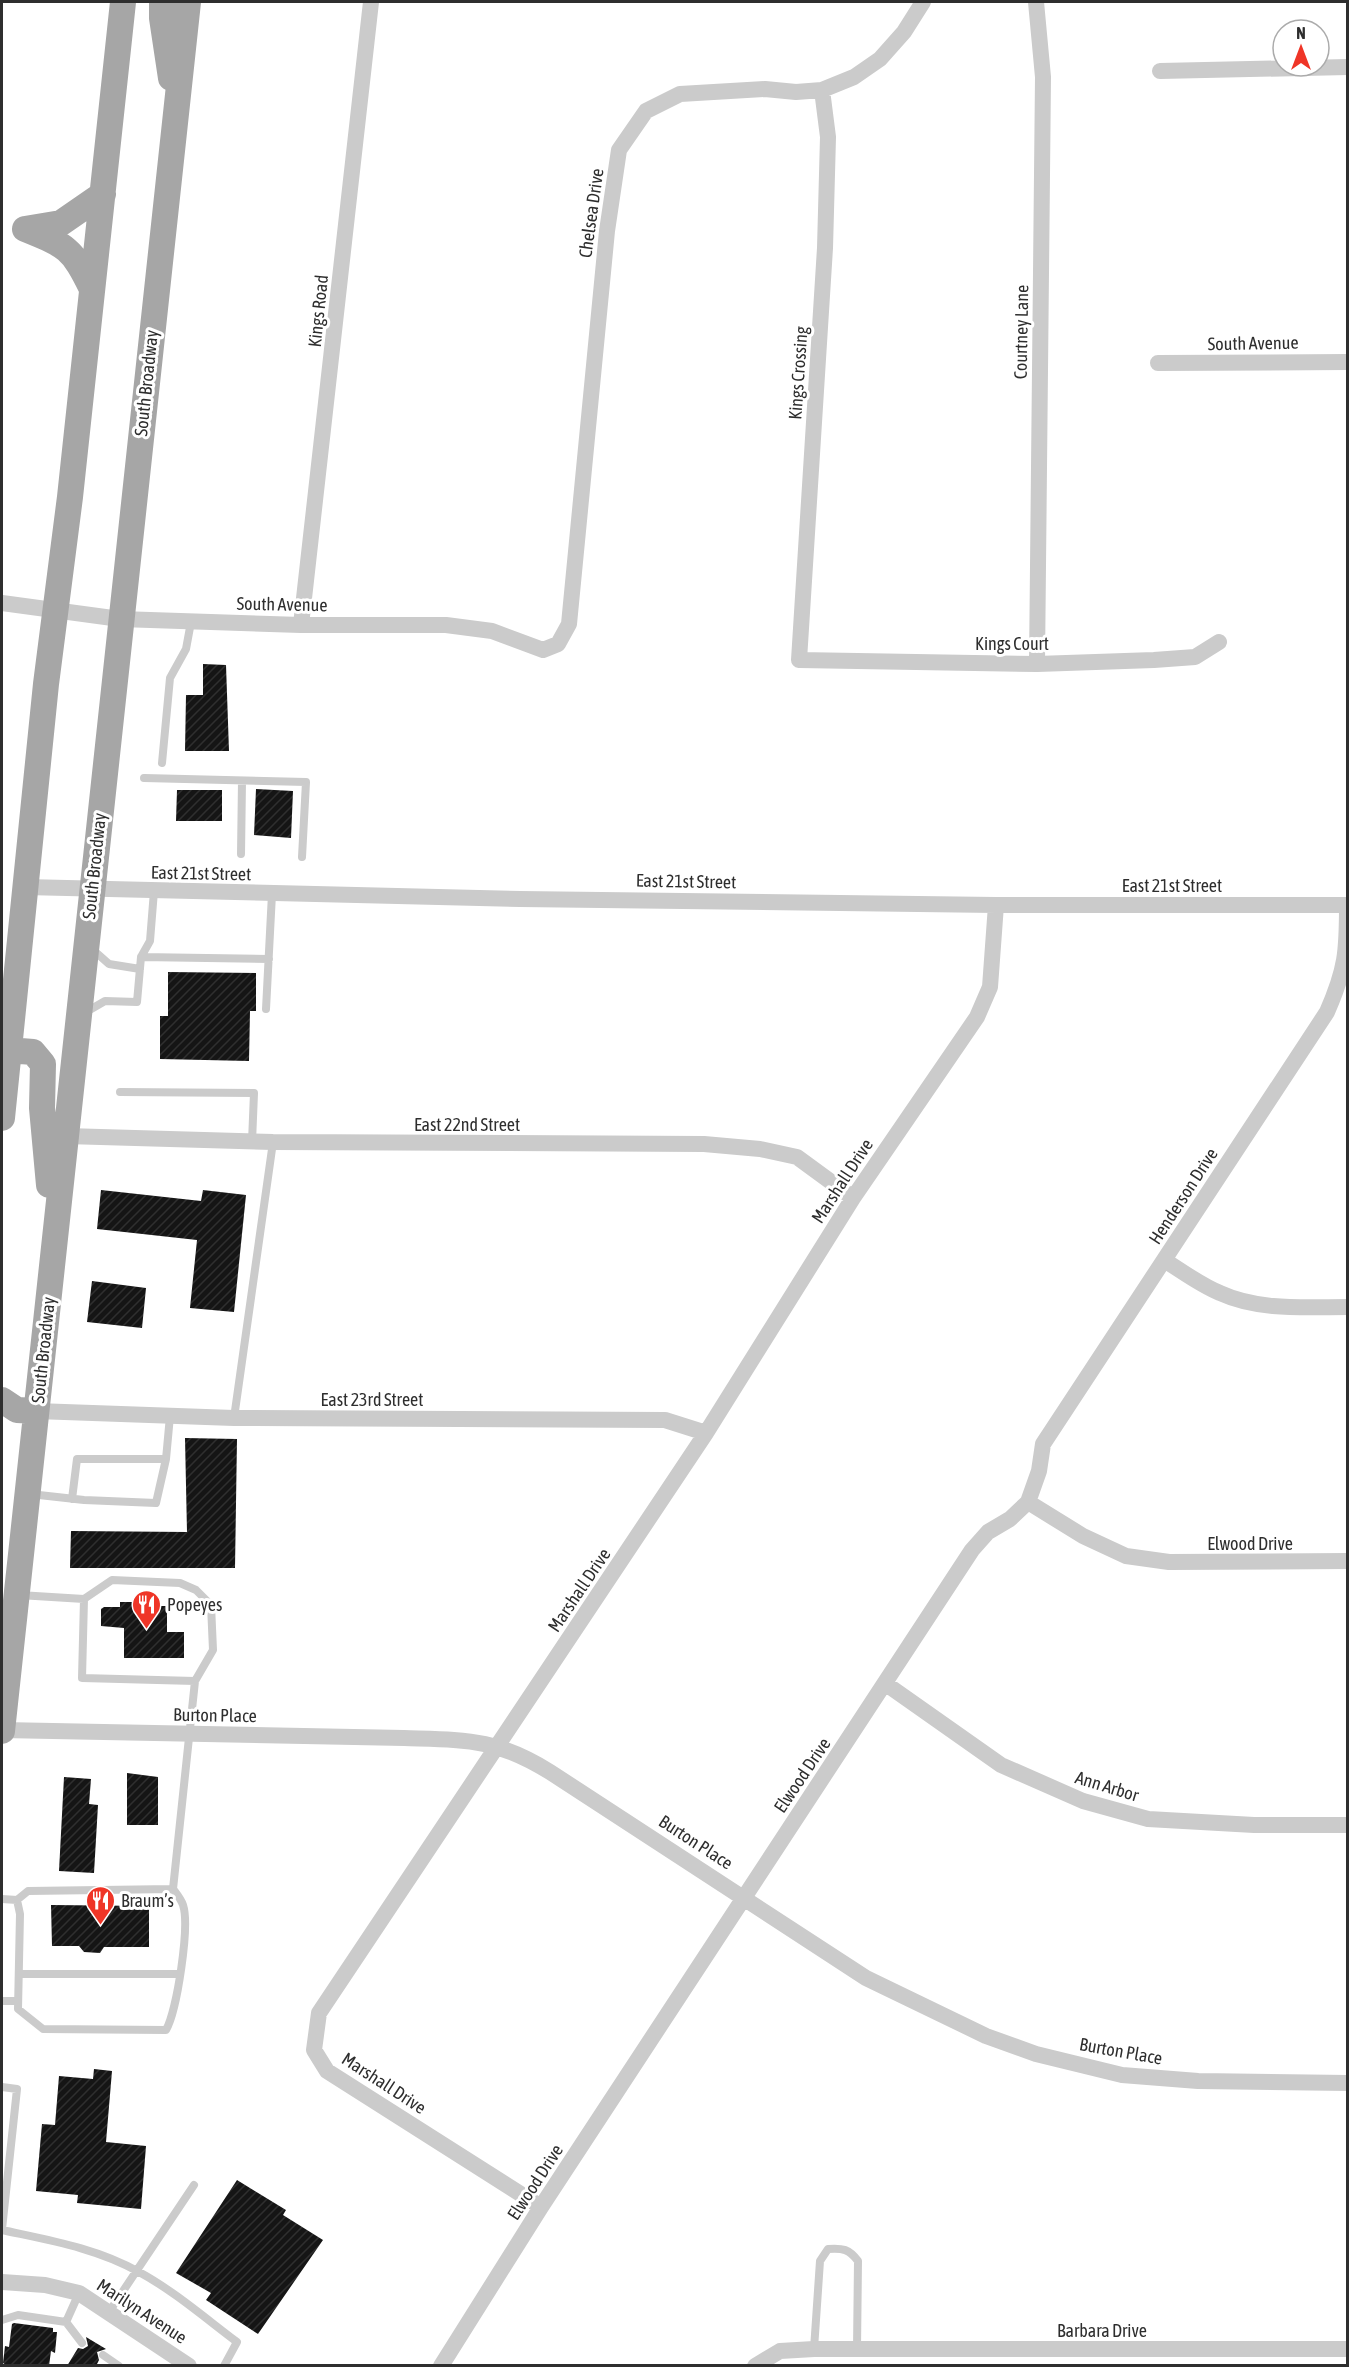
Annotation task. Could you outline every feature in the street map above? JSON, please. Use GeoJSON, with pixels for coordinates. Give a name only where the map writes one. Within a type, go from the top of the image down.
{"type":"FeatureCollection","features":[{"type":"Feature","properties":{"kind":"main road"},"geometry":{"type":"LineString","coordinates":[[2,1118],[5,1049],[46,684],[57,609],[123,2]]}},
{"type":"Feature","properties":{"kind":"main road"},"geometry":{"type":"LineString","coordinates":[[162,2],[162,18],[176,114]]}},
{"type":"Feature","properties":{"kind":"main road","name":"South Broadway"},"geometry":{"type":"LineString","coordinates":[[2,1730],[188,2]]}},
{"type":"Feature","properties":{"kind":"main road"},"geometry":{"type":"LineString","coordinates":[[92,289],[77,257],[72,252],[56,241],[25,229],[61,223],[103,194]]}},
{"type":"Feature","properties":{"kind":"main road"},"geometry":{"type":"LineString","coordinates":[[5,1049],[33,1052],[43,1064],[42,1108],[54,1241]]}},
{"type":"Feature","properties":{"kind":"main road"},"geometry":{"type":"LineString","coordinates":[[2,1400],[17,1410],[36,1411]]}},
{"type":"Feature","properties":{"kind":"street","name":"Kings Road"},"geometry":{"type":"LineString","coordinates":[[302,625],[370,2]]}},
{"type":"Feature","properties":{"kind":"street","name":"Chelsea Drive"},"geometry":{"type":"LineString","coordinates":[[558,644],[568,624],[607,231],[619,150],[646,111],[680,94],[765,88],[796,92],[822,90],[854,77],[880,59],[904,32],[923,2]]}},
{"type":"Feature","properties":{"kind":"street","name":"Courtney Lane"},"geometry":{"type":"LineString","coordinates":[[1036,2],[1043,77],[1037,664]]}},
{"type":"Feature","properties":{"kind":"street"},"geometry":{"type":"LineString","coordinates":[[1160,71],[1347,67]]}},
{"type":"Feature","properties":{"kind":"street","name":"Kings Crossing"},"geometry":{"type":"LineString","coordinates":[[799,660],[825,248],[828,137],[822,90]]}},
{"type":"Feature","properties":{"kind":"street","name":"South Avenue"},"geometry":{"type":"LineString","coordinates":[[1158,363],[1347,362]]}},
{"type":"Feature","properties":{"kind":"street","name":"South Avenue"},"geometry":{"type":"LineString","coordinates":[[2,603],[120,619],[302,625],[446,625],[492,632],[543,650],[558,644]]}},
{"type":"Feature","properties":{"kind":"street","name":"Kings Court"},"geometry":{"type":"LineString","coordinates":[[799,660],[1037,664],[1195,657],[1219,642]]}},
{"type":"Feature","properties":{"kind":"street","name":"East 21st Street"},"geometry":{"type":"LineString","coordinates":[[25,887],[272,894],[996,905],[1347,905]]}},
{"type":"Feature","properties":{"kind":"street","name":"Marshall Drive"},"geometry":{"type":"LineString","coordinates":[[541,2207],[327,2071],[314,2049],[319,2013],[706,1433],[854,1198],[977,1017],[990,987],[996,905]]}},
{"type":"Feature","properties":{"kind":"street","name":"Henderson Drive"},"geometry":{"type":"LineString","coordinates":[[1028,1502],[1039,1471],[1043,1444],[1327,1012],[1339,984],[1347,953],[1347,905]]}},
{"type":"Feature","properties":{"kind":"street","name":"East 22nd Street"},"geometry":{"type":"LineString","coordinates":[[66,1136],[252,1142],[704,1144],[760,1149],[797,1157],[854,1198]]}},
{"type":"Feature","properties":{"kind":"street"},"geometry":{"type":"LineString","coordinates":[[1164,1260],[1219,1293],[1243,1301],[1298,1307],[1347,1307]]}},
{"type":"Feature","properties":{"kind":"street","name":"East 23rd Street"},"geometry":{"type":"LineString","coordinates":[[36,1411],[234,1418],[665,1420],[706,1433]]}},
{"type":"Feature","properties":{"kind":"street","name":"Elwood Drive"},"geometry":{"type":"LineString","coordinates":[[441,2366],[541,2207],[972,1550],[988,1532],[1010,1519],[1028,1502],[1083,1536],[1126,1556],[1169,1562],[1347,1561]]}},
{"type":"Feature","properties":{"kind":"street","name":"Ann Arbor"},"geometry":{"type":"LineString","coordinates":[[886,1684],[1001,1765],[1083,1802],[1148,1819],[1254,1825],[1347,1825]]}},
{"type":"Feature","properties":{"kind":"street","name":"Burton Place"},"geometry":{"type":"LineString","coordinates":[[2,1730],[463,1740],[498,1746],[532,1760],[745,1896],[866,1978],[986,2036],[1036,2054],[1122,2075],[1198,2081],[1347,2083]]}},
{"type":"Feature","properties":{"kind":"street","name":"Marilyn Avenue"},"geometry":{"type":"LineString","coordinates":[[2,2282],[45,2285],[79,2293],[189,2366]]}},
{"type":"Feature","properties":{"kind":"street","name":"Barbara Drive"},"geometry":{"type":"LineString","coordinates":[[755,2366],[780,2351],[814,2349],[1347,2349]]}},
{"type":"Feature","properties":{"kind":"lane"},"geometry":{"type":"LineString","coordinates":[[162,763],[170,678],[186,649],[191,622]]}},
{"type":"Feature","properties":{"kind":"lane"},"geometry":{"type":"LineString","coordinates":[[144,778],[306,782],[303,857]]}},
{"type":"Feature","properties":{"kind":"lane"},"geometry":{"type":"LineString","coordinates":[[241,854],[242,781]]}},
{"type":"Feature","properties":{"kind":"lane"},"geometry":{"type":"LineString","coordinates":[[78,1020],[94,1005],[105,1001],[136,1002],[141,957],[150,941],[154,891]]}},
{"type":"Feature","properties":{"kind":"lane"},"geometry":{"type":"LineString","coordinates":[[266,1009],[272,894]]}},
{"type":"Feature","properties":{"kind":"lane"},"geometry":{"type":"LineString","coordinates":[[86,942],[109,964],[140,969]]}},
{"type":"Feature","properties":{"kind":"lane"},"geometry":{"type":"LineString","coordinates":[[141,957],[269,959]]}},
{"type":"Feature","properties":{"kind":"lane"},"geometry":{"type":"LineString","coordinates":[[120,1092],[254,1093],[252,1142]]}},
{"type":"Feature","properties":{"kind":"lane"},"geometry":{"type":"LineString","coordinates":[[234,1418],[273,1142]]}},
{"type":"Feature","properties":{"kind":"lane"},"geometry":{"type":"LineString","coordinates":[[27,1494],[72,1499],[156,1503],[166,1459],[170,1416]]}},
{"type":"Feature","properties":{"kind":"lane"},"geometry":{"type":"LineString","coordinates":[[72,1499],[76,1459],[166,1459]]}},
{"type":"Feature","properties":{"kind":"lane"},"geometry":{"type":"LineString","coordinates":[[16,1595],[84,1599],[112,1580],[180,1583],[196,1590],[212,1605],[213,1650],[195,1681],[189,1734],[173,1889],[183,1905],[184,1932],[174,2014],[165,2030],[42,2029],[19,2010],[20,1914],[17,1900]]}},
{"type":"Feature","properties":{"kind":"lane"},"geometry":{"type":"LineString","coordinates":[[84,1599],[82,1678],[195,1681]]}},
{"type":"Feature","properties":{"kind":"lane"},"geometry":{"type":"LineString","coordinates":[[2,1899],[17,1900],[30,1890],[173,1889]]}},
{"type":"Feature","properties":{"kind":"lane"},"geometry":{"type":"LineString","coordinates":[[19,1974],[179,1974]]}},
{"type":"Feature","properties":{"kind":"lane"},"geometry":{"type":"LineString","coordinates":[[2,2001],[18,2001]]}},
{"type":"Feature","properties":{"kind":"lane"},"geometry":{"type":"LineString","coordinates":[[2,2087],[16,2089],[2,2229],[79,2247],[137,2271],[176,2294],[237,2342],[224,2366]]}},
{"type":"Feature","properties":{"kind":"lane"},"geometry":{"type":"LineString","coordinates":[[109,2312],[194,2185]]}},
{"type":"Feature","properties":{"kind":"lane"},"geometry":{"type":"LineString","coordinates":[[814,2349],[820,2261],[828,2249],[840,2248],[850,2251],[858,2261],[857,2349]]}},
{"type":"Feature","properties":{"kind":"lane"},"geometry":{"type":"LineString","coordinates":[[66,2322],[79,2293]]}},
{"type":"Feature","properties":{"kind":"lane"},"geometry":{"type":"LineString","coordinates":[[2,2320],[18,2315],[66,2322],[82,2343]]}},
{"type":"Feature","properties":{"kind":"lane"},"geometry":{"type":"LineString","coordinates":[[103,2355],[119,2366]]}},
{"type":"Feature","properties":{"kind":"building"},"geometry":{"type":"Polygon","coordinates":[[[203,664],[226,665],[229,751],[185,751],[186,695],[203,695],[203,664]]]}},
{"type":"Feature","properties":{"kind":"building"},"geometry":{"type":"Polygon","coordinates":[[[256,789],[293,791],[291,838],[254,835],[256,789]]]}},
{"type":"Feature","properties":{"kind":"building"},"geometry":{"type":"Polygon","coordinates":[[[177,790],[222,790],[222,821],[176,821],[177,790]]]}},
{"type":"Feature","properties":{"kind":"building"},"geometry":{"type":"Polygon","coordinates":[[[168,972],[256,973],[256,1011],[250,1011],[249,1061],[160,1059],[160,1016],[168,1016],[168,972]]]}},
{"type":"Feature","properties":{"kind":"building"},"geometry":{"type":"Polygon","coordinates":[[[101,1190],[201,1201],[203,1190],[246,1195],[234,1312],[190,1308],[197,1240],[97,1229],[101,1190]]]}},
{"type":"Feature","properties":{"kind":"building"},"geometry":{"type":"Polygon","coordinates":[[[92,1281],[146,1288],[142,1328],[87,1322],[92,1281]]]}},
{"type":"Feature","properties":{"kind":"building"},"geometry":{"type":"Polygon","coordinates":[[[185,1438],[237,1439],[235,1568],[70,1568],[71,1531],[187,1532],[185,1438]]]}},
{"type":"Feature","properties":{"kind":"building","name":"Popeyes"},"geometry":{"type":"Polygon","coordinates":[[[120,1602],[138,1602],[138,1606],[167,1606],[167,1632],[184,1632],[184,1658],[124,1658],[124,1628],[101,1626],[101,1609],[120,1607],[120,1602]]]}},
{"type":"Feature","properties":{"kind":"building"},"geometry":{"type":"Polygon","coordinates":[[[127,1773],[158,1777],[158,1825],[127,1825],[127,1773]]]}},
{"type":"Feature","properties":{"kind":"building"},"geometry":{"type":"Polygon","coordinates":[[[64,1777],[91,1779],[89,1804],[98,1805],[94,1873],[59,1871],[64,1777]]]}},
{"type":"Feature","properties":{"kind":"building","name":"Braum’s"},"geometry":{"type":"Polygon","coordinates":[[[51,1905],[149,1906],[149,1947],[104,1947],[100,1953],[84,1952],[79,1946],[52,1946],[51,1905]]]}},
{"type":"Feature","properties":{"kind":"building"},"geometry":{"type":"Polygon","coordinates":[[[94,2069],[112,2071],[106,2142],[146,2146],[141,2209],[77,2203],[78,2195],[36,2191],[42,2124],[55,2125],[59,2076],[93,2079],[94,2069]]]}},
{"type":"Feature","properties":{"kind":"building"},"geometry":{"type":"Polygon","coordinates":[[[237,2180],[286,2210],[283,2215],[323,2240],[258,2334],[206,2300],[211,2293],[176,2273],[237,2180]]]}},
{"type":"Feature","properties":{"kind":"building"},"geometry":{"type":"Polygon","coordinates":[[[14,2323],[53,2328],[53,2332],[57,2332],[55,2353],[51,2351],[49,2366],[7,2366],[3,2363],[5,2346],[9,2347],[14,2323]]]}},
{"type":"Feature","properties":{"kind":"building"},"geometry":{"type":"Polygon","coordinates":[[[86,2337],[106,2349],[97,2352],[99,2360],[96,2366],[67,2366],[78,2348],[83,2349],[88,2346],[86,2337]]]}},
{"type":"Feature","properties":{"kind":"place","name":"Popeyes"},"geometry":{"type":"Point","coordinates":[146,1630]}},
{"type":"Feature","properties":{"kind":"place","name":"Braum’s"},"geometry":{"type":"Point","coordinates":[100,1926]}}]}
